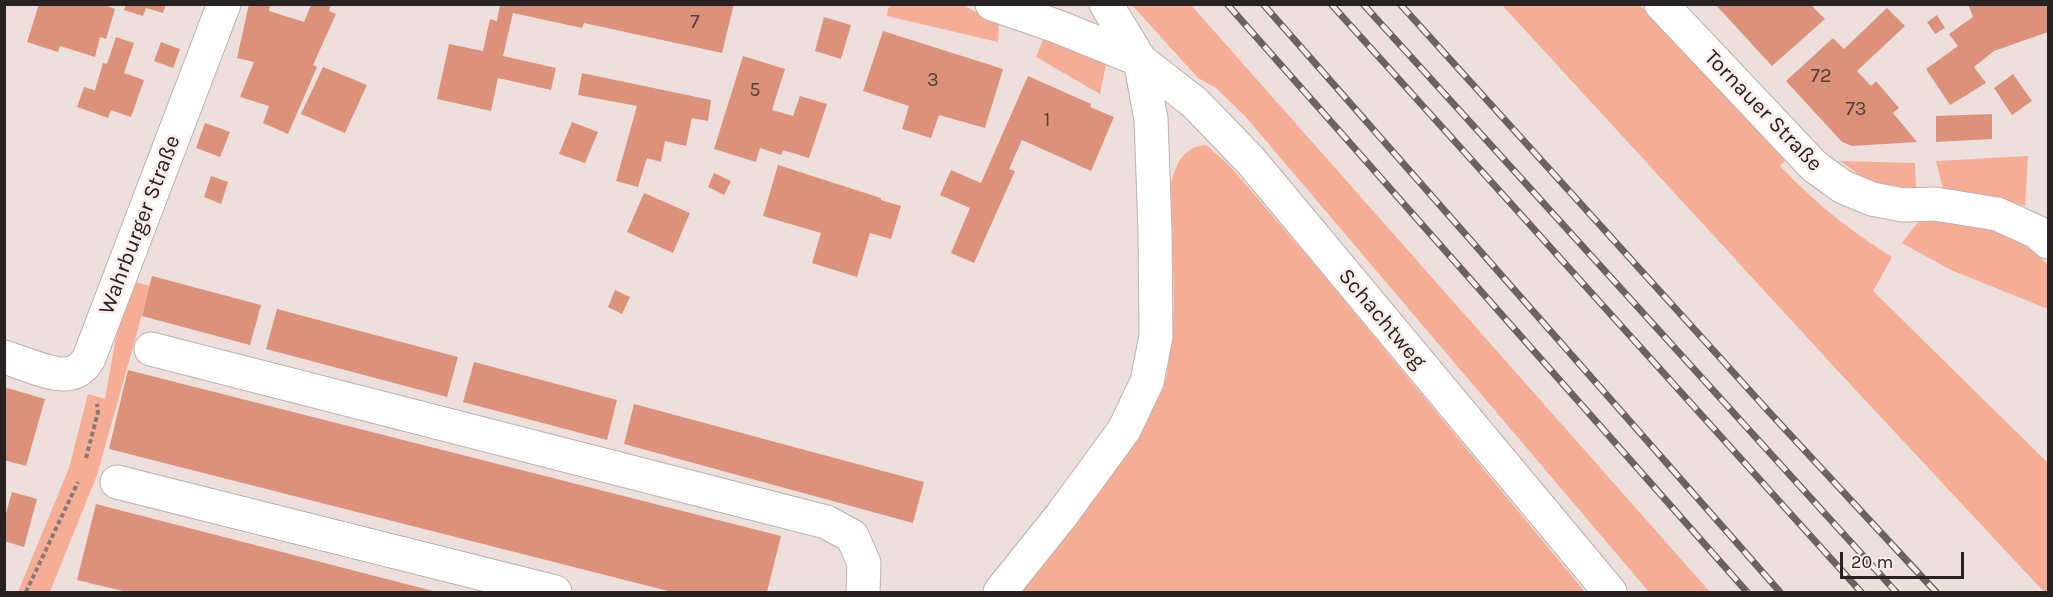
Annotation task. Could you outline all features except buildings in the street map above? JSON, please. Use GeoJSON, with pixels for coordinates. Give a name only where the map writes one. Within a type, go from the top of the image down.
{"type":"FeatureCollection","features":[{"type":"Feature","properties":{"kind":"street","name":"Wahrburger Straße"},"geometry":{"type":"LineString","coordinates":[[89,358],[224,4]]}},
{"type":"Feature","properties":{"kind":"street"},"geometry":{"type":"LineString","coordinates":[[992,4],[1056,26],[1140,60]]}},
{"type":"Feature","properties":{"kind":"street"},"geometry":{"type":"LineString","coordinates":[[1000,592],[1061,516],[1124,430],[1147,382],[1156,336],[1151,119],[1140,60],[1106,4]]}},
{"type":"Feature","properties":{"kind":"street","name":"Tornauer Straße"},"geometry":{"type":"LineString","coordinates":[[1661,4],[1814,166],[1843,187],[1872,199],[1903,205],[1935,204],[1997,214],[2045,234]]}},
{"type":"Feature","properties":{"kind":"street","name":"Schachtweg"},"geometry":{"type":"LineString","coordinates":[[1140,60],[1195,103],[1251,161],[1610,592]]}},
{"type":"Feature","properties":{"kind":"street"},"geometry":{"type":"LineString","coordinates":[[151,349],[826,522],[852,536],[864,563],[862,592]]}},
{"type":"Feature","properties":{"kind":"street"},"geometry":{"type":"LineString","coordinates":[[4,357],[56,373],[70,374],[83,368],[89,358]]}},
{"type":"Feature","properties":{"kind":"street"},"geometry":{"type":"LineString","coordinates":[[117,482],[555,592]]}},
{"type":"Feature","properties":{"kind":"path"},"geometry":{"type":"LineString","coordinates":[[83,467],[98,412],[95,378],[89,358]]}},
{"type":"Feature","properties":{"kind":"path"},"geometry":{"type":"LineString","coordinates":[[26,592],[80,478]]}},
{"type":"Feature","properties":{"kind":"shaded area"},"geometry":{"type":"Polygon","coordinates":[[[892,5],[963,5],[999,24],[998,42],[887,16],[888,8],[892,5]]]}},
{"type":"Feature","properties":{"kind":"shaded area"},"geometry":{"type":"Polygon","coordinates":[[[1132,5],[1191,5],[1710,592],[1649,592],[1245,116],[1216,88],[1198,78],[1132,5]]]}},
{"type":"Feature","properties":{"kind":"shaded area"},"geometry":{"type":"Polygon","coordinates":[[[1502,5],[1640,5],[1786,160],[1780,166],[1806,192],[1861,237],[1892,257],[1873,291],[2048,463],[2048,592],[2044,592],[1837,370],[1502,5]]]}},
{"type":"Feature","properties":{"kind":"shaded area"},"geometry":{"type":"Polygon","coordinates":[[[1045,35],[1106,64],[1100,94],[1036,57],[1045,35]]]}},
{"type":"Feature","properties":{"kind":"shaded area"},"geometry":{"type":"Polygon","coordinates":[[[1206,145],[1229,165],[1319,270],[1585,592],[1021,592],[1150,414],[1167,375],[1174,306],[1171,184],[1175,170],[1186,153],[1198,146],[1206,145]]]}},
{"type":"Feature","properties":{"kind":"shaded area"},"geometry":{"type":"Polygon","coordinates":[[[2028,156],[2025,206],[1995,197],[1943,189],[1936,161],[2028,156]]]}},
{"type":"Feature","properties":{"kind":"shaded area"},"geometry":{"type":"Polygon","coordinates":[[[1840,161],[1915,163],[1916,188],[1884,185],[1864,178],[1840,161]]]}},
{"type":"Feature","properties":{"kind":"shaded area"},"geometry":{"type":"Polygon","coordinates":[[[1939,221],[1969,225],[1998,233],[2037,254],[2048,265],[2048,309],[1951,270],[1902,243],[1918,222],[1939,221]]]}},
{"type":"Feature","properties":{"kind":"shaded area"},"geometry":{"type":"Polygon","coordinates":[[[134,282],[150,286],[97,475],[50,592],[18,592],[69,468],[88,394],[105,399],[121,309],[134,282]]]}},
{"type":"Feature","properties":{"kind":"railway"},"geometry":{"type":"LineString","coordinates":[[1227,4],[1747,592]]}},
{"type":"Feature","properties":{"kind":"railway"},"geometry":{"type":"LineString","coordinates":[[1263,4],[1780,592]]}},
{"type":"Feature","properties":{"kind":"railway"},"geometry":{"type":"LineString","coordinates":[[1331,4],[1861,592]]}},
{"type":"Feature","properties":{"kind":"railway"},"geometry":{"type":"LineString","coordinates":[[1363,4],[1896,592]]}},
{"type":"Feature","properties":{"kind":"railway"},"geometry":{"type":"LineString","coordinates":[[1400,4],[1770,413],[1936,592]]}}]}
